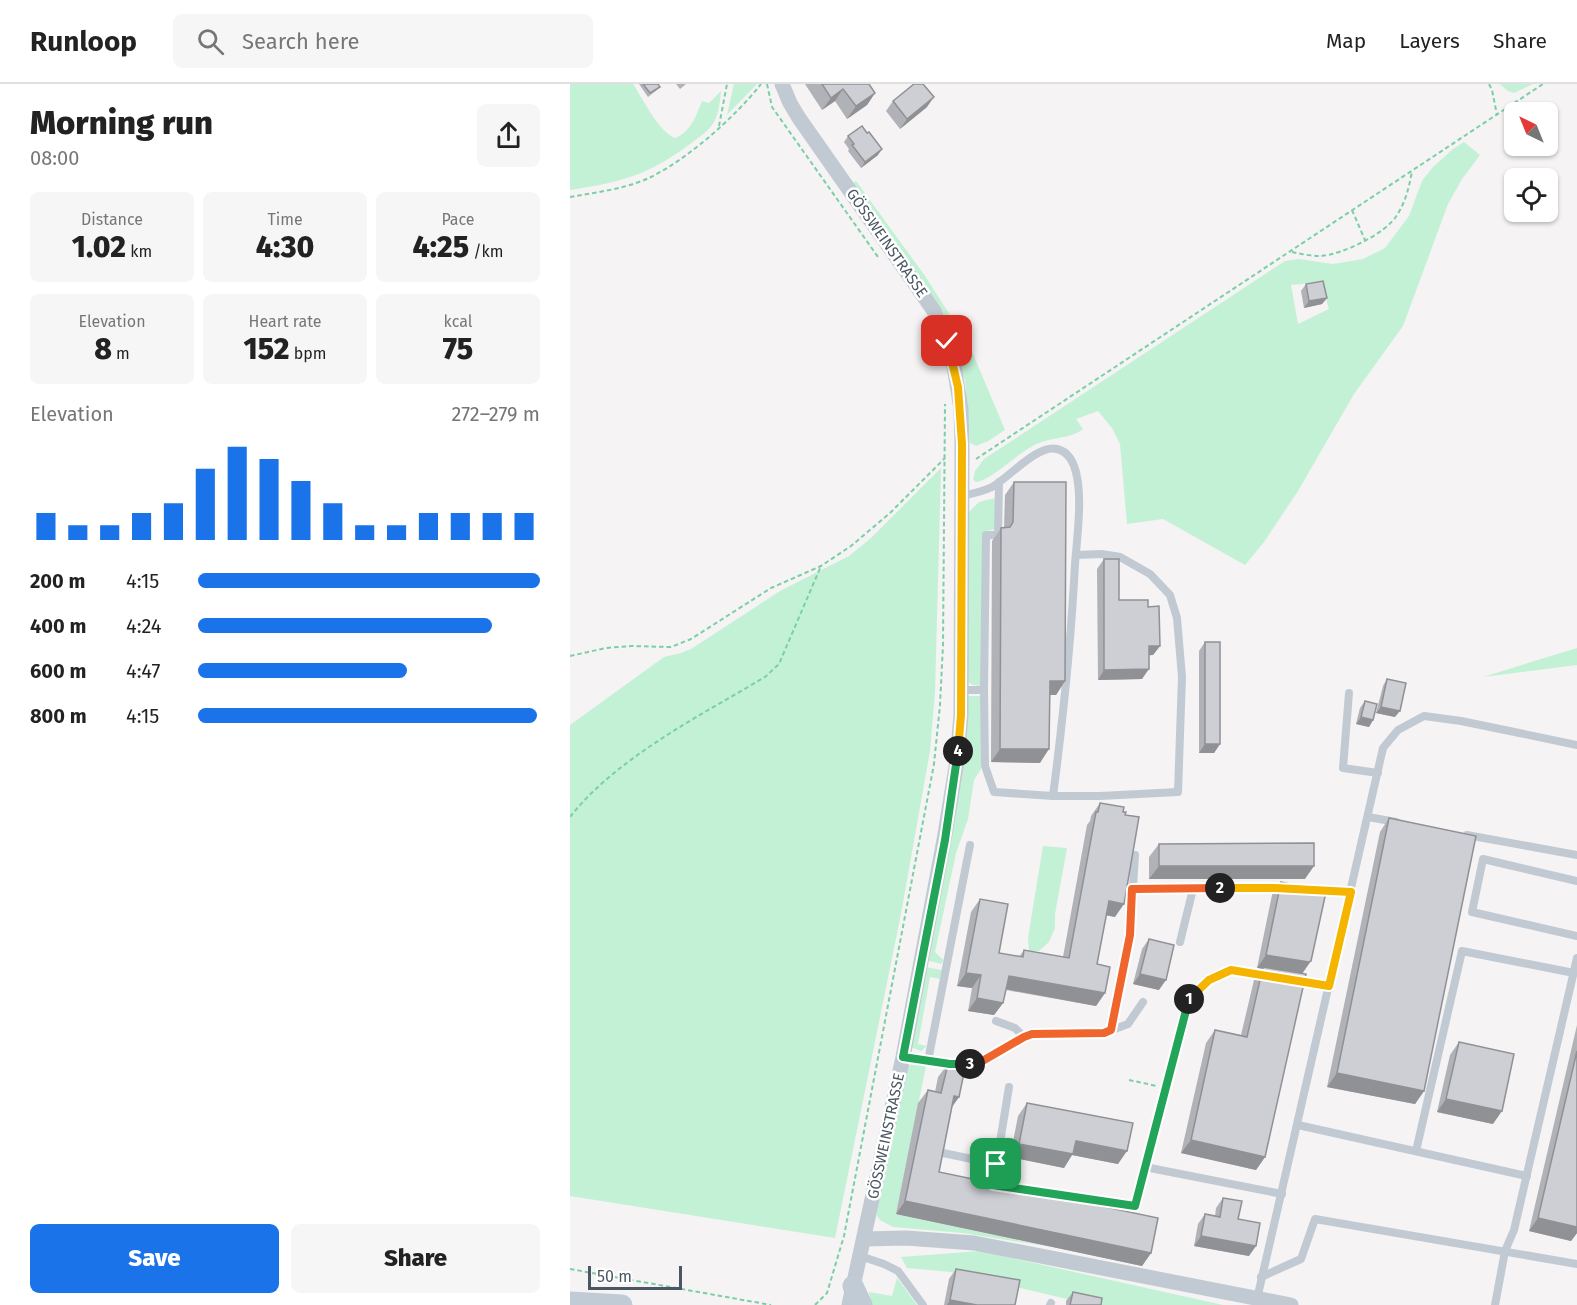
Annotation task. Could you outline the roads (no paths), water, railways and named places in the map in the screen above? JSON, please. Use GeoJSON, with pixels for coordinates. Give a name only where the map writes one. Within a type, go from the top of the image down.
{"type":"FeatureCollection","features":[{"type":"Feature","properties":{"kind":"main road"},"geometry":{"type":"LineString","coordinates":[[570,1302],[622,1305]]}},
{"type":"Feature","properties":{"kind":"street","name":"GÖSSWEINSTRASSE"},"geometry":{"type":"LineString","coordinates":[[782,84],[799,118],[934,311],[947,341],[958,387],[962,444],[959,739],[945,840],[903,1057],[860,1256],[854,1299]]}},
{"type":"Feature","properties":{"kind":"street"},"geometry":{"type":"LineString","coordinates":[[864,1239],[906,1238],[974,1243],[1291,1305]]}},
{"type":"Feature","properties":{"kind":"lane"},"geometry":{"type":"LineString","coordinates":[[961,496],[983,490],[999,482],[1034,455],[1046,450],[1057,448],[1074,464],[1078,480],[1076,555],[1065,706],[1053,796]]}},
{"type":"Feature","properties":{"kind":"lane"},"geometry":{"type":"LineString","coordinates":[[999,482],[998,535],[986,535],[984,690],[986,766],[994,792],[1053,796],[1178,792],[1182,677],[1177,618],[1170,595],[1150,574],[1120,557],[1102,554],[1076,555]]}},
{"type":"Feature","properties":{"kind":"lane"},"geometry":{"type":"LineString","coordinates":[[961,690],[984,690]]}},
{"type":"Feature","properties":{"kind":"lane"},"geometry":{"type":"LineString","coordinates":[[1349,693],[1343,768],[1378,773]]}},
{"type":"Feature","properties":{"kind":"lane"},"geometry":{"type":"LineString","coordinates":[[1257,1299],[1383,748],[1398,730],[1424,716],[1461,721],[1577,745]]}},
{"type":"Feature","properties":{"kind":"lane"},"geometry":{"type":"LineString","coordinates":[[1368,817],[1403,823]]}},
{"type":"Feature","properties":{"kind":"lane"},"geometry":{"type":"LineString","coordinates":[[1461,834],[1577,855]]}},
{"type":"Feature","properties":{"kind":"lane"},"geometry":{"type":"LineString","coordinates":[[928,1061],[970,845]]}},
{"type":"Feature","properties":{"kind":"lane"},"geometry":{"type":"LineString","coordinates":[[1111,1030],[1130,935],[1135,855]]}},
{"type":"Feature","properties":{"kind":"lane"},"geometry":{"type":"LineString","coordinates":[[1577,881],[1484,859],[1472,912],[1577,936]]}},
{"type":"Feature","properties":{"kind":"lane"},"geometry":{"type":"LineString","coordinates":[[1132,889],[1275,888],[1351,892]]}},
{"type":"Feature","properties":{"kind":"lane"},"geometry":{"type":"LineString","coordinates":[[1180,942],[1192,889]]}},
{"type":"Feature","properties":{"kind":"lane"},"geometry":{"type":"LineString","coordinates":[[1416,1151],[1462,951],[1574,973]]}},
{"type":"Feature","properties":{"kind":"lane"},"geometry":{"type":"LineString","coordinates":[[1494,1305],[1505,1251],[1514,1230],[1577,962]]}},
{"type":"Feature","properties":{"kind":"lane"},"geometry":{"type":"LineString","coordinates":[[981,1183],[1135,1206],[1189,999],[1209,980],[1231,970],[1275,978]]}},
{"type":"Feature","properties":{"kind":"lane"},"geometry":{"type":"LineString","coordinates":[[1286,979],[1329,986]]}},
{"type":"Feature","properties":{"kind":"lane"},"geometry":{"type":"LineString","coordinates":[[903,1057],[950,1064],[979,1063],[1024,1037],[1047,1033],[1104,1033],[1128,1024],[1143,1002]]}},
{"type":"Feature","properties":{"kind":"lane"},"geometry":{"type":"LineString","coordinates":[[996,1021],[1015,1028],[1024,1037]]}},
{"type":"Feature","properties":{"kind":"lane"},"geometry":{"type":"LineString","coordinates":[[993,1185],[1009,1087]]}},
{"type":"Feature","properties":{"kind":"lane"},"geometry":{"type":"LineString","coordinates":[[1298,1125],[1527,1176]]}},
{"type":"Feature","properties":{"kind":"lane"},"geometry":{"type":"LineString","coordinates":[[944,1153],[996,1164]]}},
{"type":"Feature","properties":{"kind":"lane"},"geometry":{"type":"LineString","coordinates":[[1145,1167],[1282,1194]]}},
{"type":"Feature","properties":{"kind":"lane"},"geometry":{"type":"LineString","coordinates":[[1262,1277],[1301,1258],[1315,1219],[1577,1264]]}},
{"type":"Feature","properties":{"kind":"lane"},"geometry":{"type":"LineString","coordinates":[[860,1256],[898,1271],[923,1305]]}}]}
